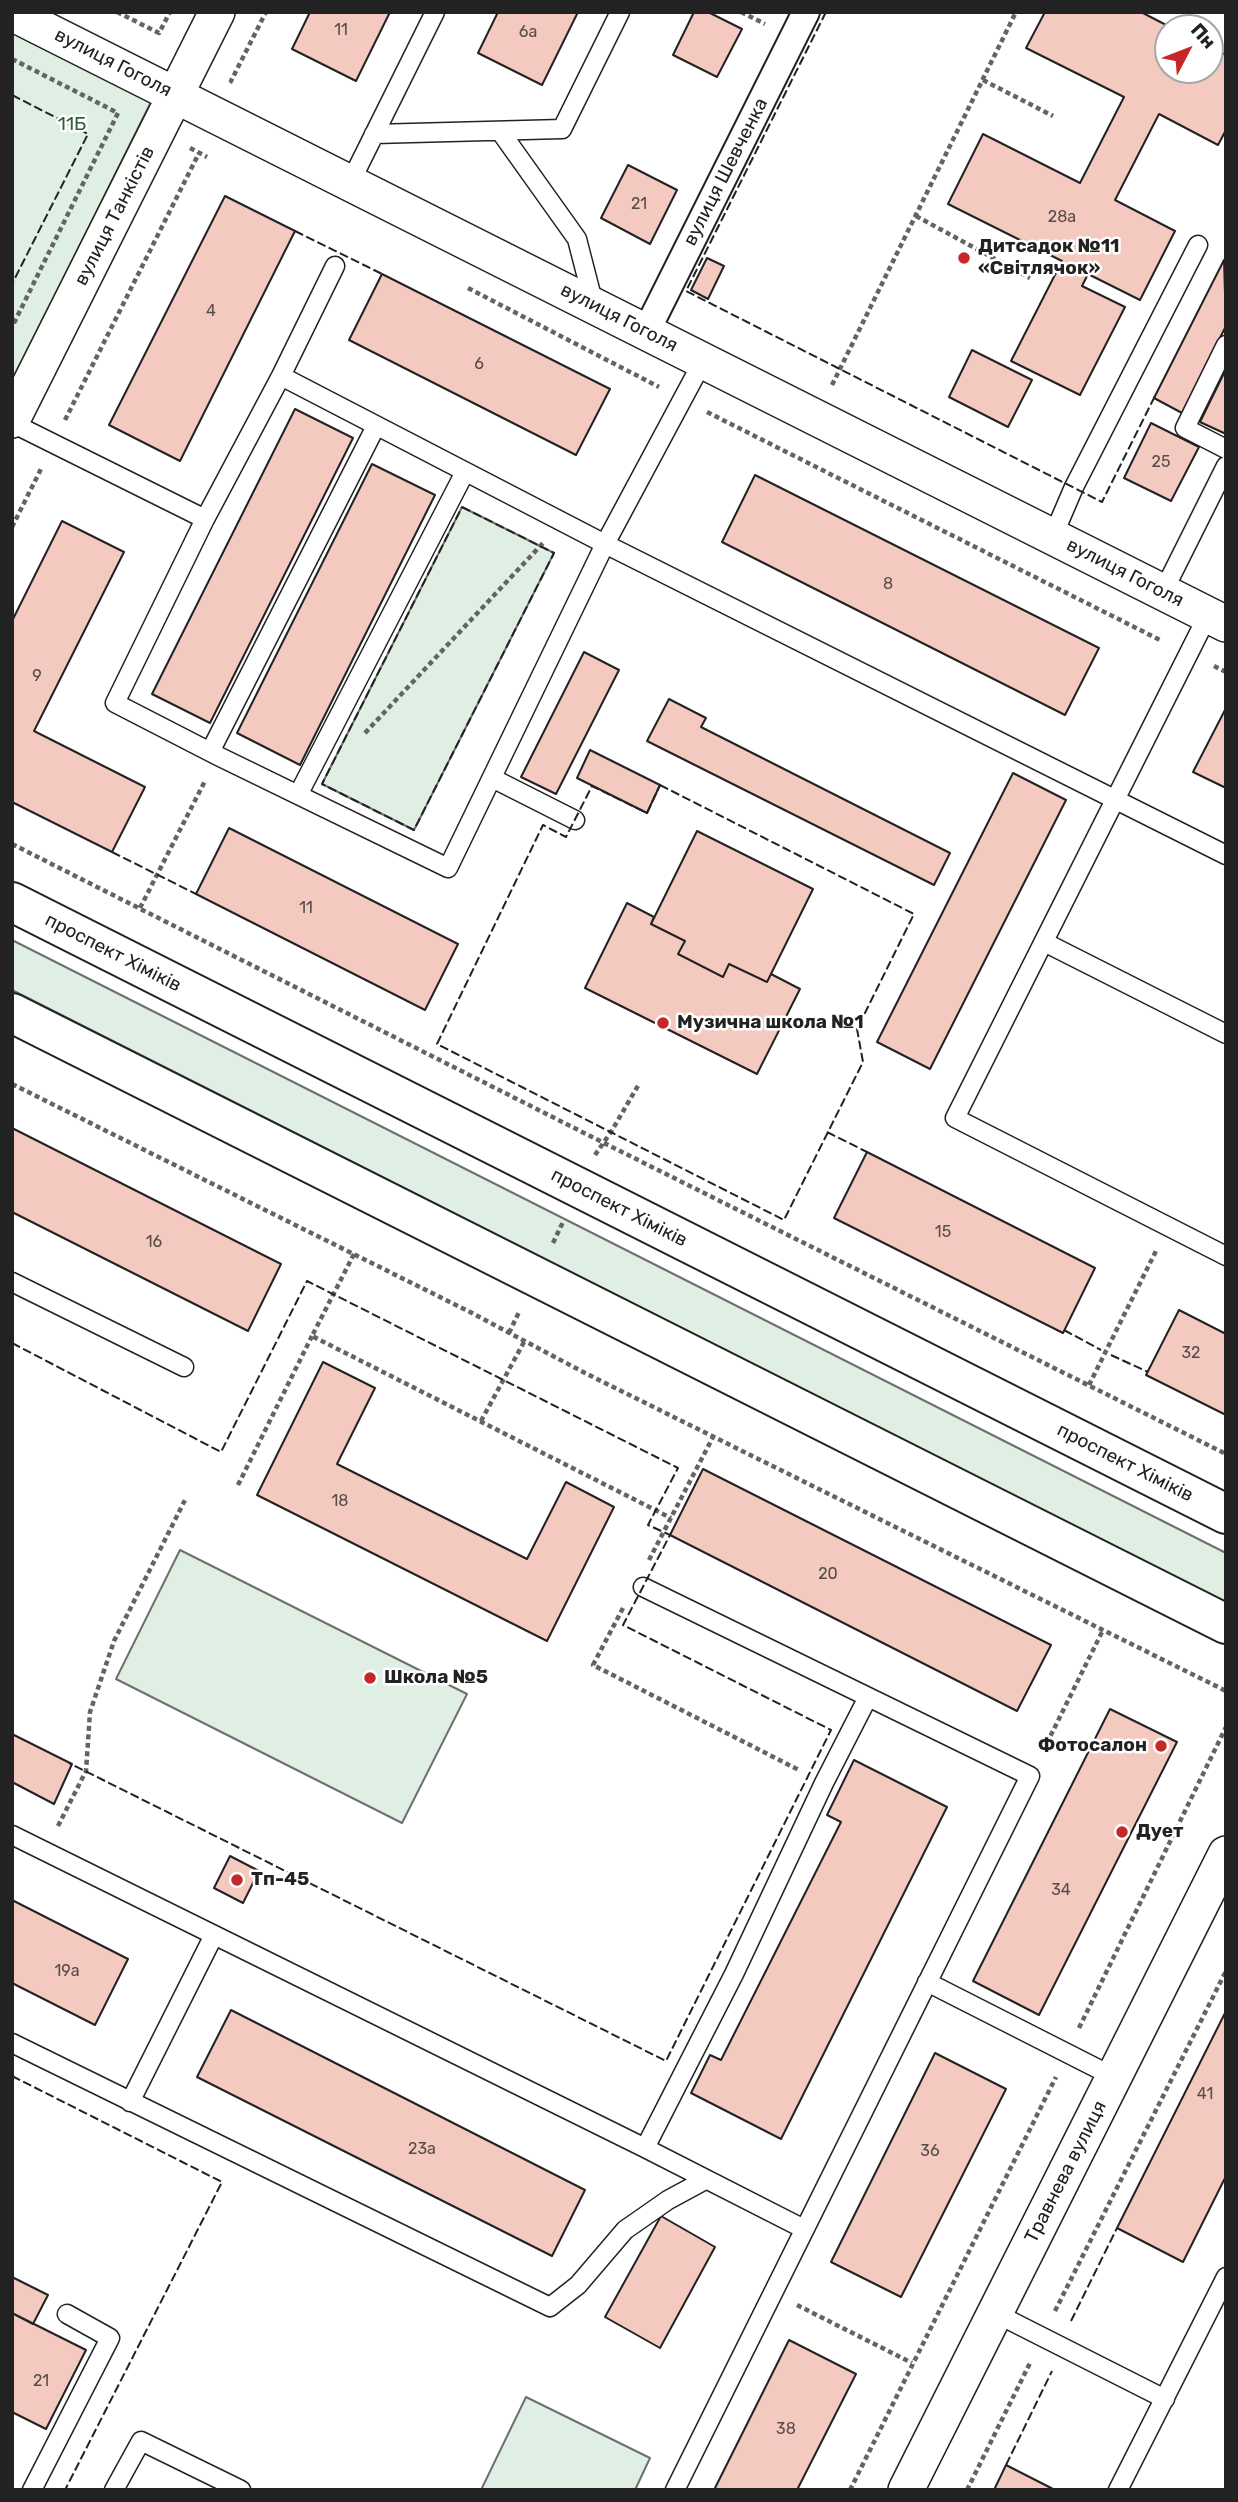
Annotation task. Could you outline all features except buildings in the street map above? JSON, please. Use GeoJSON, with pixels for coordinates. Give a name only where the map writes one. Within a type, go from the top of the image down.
{"type":"FeatureCollection","features":[{"type":"Feature","properties":{"kind":"main road","name":"проспект Хіміків"},"geometry":{"type":"LineString","coordinates":[[12,902],[1226,1514]]}},
{"type":"Feature","properties":{"kind":"main road"},"geometry":{"type":"LineString","coordinates":[[12,1013],[1226,1624]]}},
{"type":"Feature","properties":{"kind":"street","name":"вулиця Танкістів"},"geometry":{"type":"LineString","coordinates":[[12,421],[217,12]]}},
{"type":"Feature","properties":{"kind":"street","name":"вулиця Шевченка"},"geometry":{"type":"LineString","coordinates":[[646,332],[806,12]]}},
{"type":"Feature","properties":{"kind":"street","name":"вулиця Гоголя"},"geometry":{"type":"LineString","coordinates":[[12,13],[1217,619]]}},
{"type":"Feature","properties":{"kind":"street","name":"Травнева вулиця"},"geometry":{"type":"LineString","coordinates":[[906,2490],[1226,1854]]}},
{"type":"Feature","properties":{"kind":"lane"},"geometry":{"type":"LineString","coordinates":[[350,183],[435,12]]}},
{"type":"Feature","properties":{"kind":"lane"},"geometry":{"type":"LineString","coordinates":[[374,134],[562,129],[620,12]]}},
{"type":"Feature","properties":{"kind":"lane"},"geometry":{"type":"LineString","coordinates":[[500,131],[577,239],[594,306]]}},
{"type":"Feature","properties":{"kind":"lane"},"geometry":{"type":"LineString","coordinates":[[1053,536],[1074,487],[1198,245]]}},
{"type":"Feature","properties":{"kind":"lane"},"geometry":{"type":"LineString","coordinates":[[335,266],[281,376],[205,519],[115,703],[448,868],[606,544],[703,361]]}},
{"type":"Feature","properties":{"kind":"lane"},"geometry":{"type":"LineString","coordinates":[[1226,345],[1185,428],[1226,449]]}},
{"type":"Feature","properties":{"kind":"lane"},"geometry":{"type":"LineString","coordinates":[[281,376],[565,524],[1226,855]]}},
{"type":"Feature","properties":{"kind":"lane"},"geometry":{"type":"LineString","coordinates":[[12,421],[205,519]]}},
{"type":"Feature","properties":{"kind":"lane"},"geometry":{"type":"LineString","coordinates":[[214,754],[376,426]]}},
{"type":"Feature","properties":{"kind":"lane"},"geometry":{"type":"LineString","coordinates":[[1163,592],[1226,466]]}},
{"type":"Feature","properties":{"kind":"lane"},"geometry":{"type":"LineString","coordinates":[[298,795],[465,472]]}},
{"type":"Feature","properties":{"kind":"lane"},"geometry":{"type":"LineString","coordinates":[[1217,619],[1189,654],[956,1118],[1226,1256]]}},
{"type":"Feature","properties":{"kind":"lane"},"geometry":{"type":"LineString","coordinates":[[492,778],[575,820]]}},
{"type":"Feature","properties":{"kind":"lane"},"geometry":{"type":"LineString","coordinates":[[1044,942],[1226,1034]]}},
{"type":"Feature","properties":{"kind":"lane"},"geometry":{"type":"LineString","coordinates":[[12,1282],[184,1367]]}},
{"type":"Feature","properties":{"kind":"lane"},"geometry":{"type":"LineString","coordinates":[[643,1587],[1030,1776],[675,2490]]}},
{"type":"Feature","properties":{"kind":"lane"},"geometry":{"type":"LineString","coordinates":[[645,2148],[734,1974],[824,1783],[868,1697]]}},
{"type":"Feature","properties":{"kind":"lane"},"geometry":{"type":"LineString","coordinates":[[12,1835],[645,2148],[804,2230]]}},
{"type":"Feature","properties":{"kind":"lane"},"geometry":{"type":"LineString","coordinates":[[130,2102],[214,1935]]}},
{"type":"Feature","properties":{"kind":"lane"},"geometry":{"type":"LineString","coordinates":[[927,1982],[1114,2077]]}},
{"type":"Feature","properties":{"kind":"lane"},"geometry":{"type":"LineString","coordinates":[[12,2043],[550,2307],[578,2285],[625,2230],[668,2200],[705,2180]]}},
{"type":"Feature","properties":{"kind":"lane"},"geometry":{"type":"LineString","coordinates":[[1118,2490],[1226,2277]]}},
{"type":"Feature","properties":{"kind":"lane"},"geometry":{"type":"LineString","coordinates":[[995,2313],[1165,2399]]}},
{"type":"Feature","properties":{"kind":"lane"},"geometry":{"type":"LineString","coordinates":[[32,2490],[110,2338],[67,2314]]}},
{"type":"Feature","properties":{"kind":"lane"},"geometry":{"type":"LineString","coordinates":[[114,2490],[141,2441],[241,2490]]}},
{"type":"Feature","properties":{"kind":"path"},"geometry":{"type":"LineString","coordinates":[[117,12],[159,33],[170,12]]}},
{"type":"Feature","properties":{"kind":"path"},"geometry":{"type":"LineString","coordinates":[[832,385],[1016,12]]}},
{"type":"Feature","properties":{"kind":"path"},"geometry":{"type":"LineString","coordinates":[[12,59],[118,113],[12,327]]}},
{"type":"Feature","properties":{"kind":"path"},"geometry":{"type":"LineString","coordinates":[[983,80],[1053,116]]}},
{"type":"Feature","properties":{"kind":"path"},"geometry":{"type":"LineString","coordinates":[[12,527],[234,83]]}},
{"type":"Feature","properties":{"kind":"path"},"geometry":{"type":"LineString","coordinates":[[199,153],[211,159]]}},
{"type":"Feature","properties":{"kind":"path"},"geometry":{"type":"LineString","coordinates":[[916,216],[1030,278]]}},
{"type":"Feature","properties":{"kind":"path"},"geometry":{"type":"LineString","coordinates":[[464,286],[1226,672]]}},
{"type":"Feature","properties":{"kind":"path"},"geometry":{"type":"LineString","coordinates":[[356,742],[539,546],[565,524]]}},
{"type":"Feature","properties":{"kind":"path"},"geometry":{"type":"LineString","coordinates":[[140,908],[214,754]]}},
{"type":"Feature","properties":{"kind":"path"},"geometry":{"type":"LineString","coordinates":[[12,844],[1226,1454]]}},
{"type":"Feature","properties":{"kind":"path"},"geometry":{"type":"LineString","coordinates":[[12,1084],[470,1312],[713,1437],[1226,1691]]}},
{"type":"Feature","properties":{"kind":"path"},"geometry":{"type":"LineString","coordinates":[[579,1188],[591,1161],[639,1084]]}},
{"type":"Feature","properties":{"kind":"path"},"geometry":{"type":"LineString","coordinates":[[1089,1385],[1167,1227]]}},
{"type":"Feature","properties":{"kind":"path"},"geometry":{"type":"LineString","coordinates":[[238,1485],[354,1254]]}},
{"type":"Feature","properties":{"kind":"path"},"geometry":{"type":"LineString","coordinates":[[312,1336],[671,1518]]}},
{"type":"Feature","properties":{"kind":"path"},"geometry":{"type":"LineString","coordinates":[[481,1422],[524,1342]]}},
{"type":"Feature","properties":{"kind":"path"},"geometry":{"type":"LineString","coordinates":[[648,1562],[713,1437]]}},
{"type":"Feature","properties":{"kind":"path"},"geometry":{"type":"LineString","coordinates":[[45,1852],[86,1771],[90,1712],[114,1642],[186,1498]]}},
{"type":"Feature","properties":{"kind":"path"},"geometry":{"type":"LineString","coordinates":[[624,1606],[593,1665],[824,1783]]}},
{"type":"Feature","properties":{"kind":"path"},"geometry":{"type":"LineString","coordinates":[[1030,1776],[1103,1630]]}},
{"type":"Feature","properties":{"kind":"path"},"geometry":{"type":"LineString","coordinates":[[850,2490],[1068,2053],[1226,1727]]}},
{"type":"Feature","properties":{"kind":"path"},"geometry":{"type":"LineString","coordinates":[[967,2490],[1226,1971]]}},
{"type":"Feature","properties":{"kind":"path"},"geometry":{"type":"LineString","coordinates":[[773,2293],[912,2363]]}},
{"type":"Feature","properties":{"kind":"green space","name":"11Б"},"geometry":{"type":"Polygon","coordinates":[[[12,28],[153,98],[12,382],[12,28]]]}},
{"type":"Feature","properties":{"kind":"green space"},"geometry":{"type":"Polygon","coordinates":[[[462,507],[554,553],[414,830],[322,784],[462,507]]]}},
{"type":"Feature","properties":{"kind":"green space"},"geometry":{"type":"Polygon","coordinates":[[[12,940],[1226,1553],[1226,1603],[12,990],[12,940]]]}},
{"type":"Feature","properties":{"kind":"green space"},"geometry":{"type":"Polygon","coordinates":[[[180,1550],[467,1694],[402,1823],[116,1679],[180,1550]]]}},
{"type":"Feature","properties":{"kind":"green space"},"geometry":{"type":"Polygon","coordinates":[[[526,2397],[650,2458],[635,2490],[481,2490],[526,2397]]]}},
{"type":"Feature","properties":{"kind":"fence"},"geometry":{"type":"LineString","coordinates":[[826,12],[686,291],[1102,502],[1156,394]]}},
{"type":"Feature","properties":{"kind":"fence"},"geometry":{"type":"LineString","coordinates":[[12,95],[88,134],[12,284]]}},
{"type":"Feature","properties":{"kind":"fence"},"geometry":{"type":"LineString","coordinates":[[295,231],[382,274]]}},
{"type":"Feature","properties":{"kind":"fence"},"geometry":{"type":"LineString","coordinates":[[462,507],[554,553],[414,830],[322,784],[462,507]]}},
{"type":"Feature","properties":{"kind":"fence"},"geometry":{"type":"LineString","coordinates":[[660,785],[914,914],[857,1029],[863,1062],[784,1220],[437,1044],[543,825],[566,837],[592,786],[647,813],[660,785]]}},
{"type":"Feature","properties":{"kind":"fence"},"geometry":{"type":"LineString","coordinates":[[112,852],[196,894]]}},
{"type":"Feature","properties":{"kind":"fence"},"geometry":{"type":"LineString","coordinates":[[827,1132],[867,1152]]}},
{"type":"Feature","properties":{"kind":"fence"},"geometry":{"type":"LineString","coordinates":[[12,1343],[221,1452],[307,1281],[678,1468],[648,1525],[670,1535],[623,1625],[831,1730],[666,2061],[69,1763]]}},
{"type":"Feature","properties":{"kind":"fence"},"geometry":{"type":"LineString","coordinates":[[1064,1330],[1101,1350]]}},
{"type":"Feature","properties":{"kind":"fence"},"geometry":{"type":"LineString","coordinates":[[1111,1355],[1148,1372]]}},
{"type":"Feature","properties":{"kind":"fence"},"geometry":{"type":"LineString","coordinates":[[12,2076],[222,2182],[65,2490]]}},
{"type":"Feature","properties":{"kind":"fence"},"geometry":{"type":"LineString","coordinates":[[1071,2321],[1117,2228]]}},
{"type":"Feature","properties":{"kind":"fence"},"geometry":{"type":"LineString","coordinates":[[1006,2465],[1052,2371]]}},
{"type":"Feature","properties":{"kind":"place","name":"Дитсадок №11 «Світлячок»"},"geometry":{"type":"Point","coordinates":[964,258]}},
{"type":"Feature","properties":{"kind":"place","name":"Музична школа №1"},"geometry":{"type":"Point","coordinates":[663,1023]}},
{"type":"Feature","properties":{"kind":"place","name":"Школа №5"},"geometry":{"type":"Point","coordinates":[370,1678]}},
{"type":"Feature","properties":{"kind":"place","name":"Фотосалон"},"geometry":{"type":"Point","coordinates":[1161,1746]}},
{"type":"Feature","properties":{"kind":"place","name":"Дует"},"geometry":{"type":"Point","coordinates":[1122,1832]}},
{"type":"Feature","properties":{"kind":"place","name":"Тп-45"},"geometry":{"type":"Point","coordinates":[237,1880]}}]}
